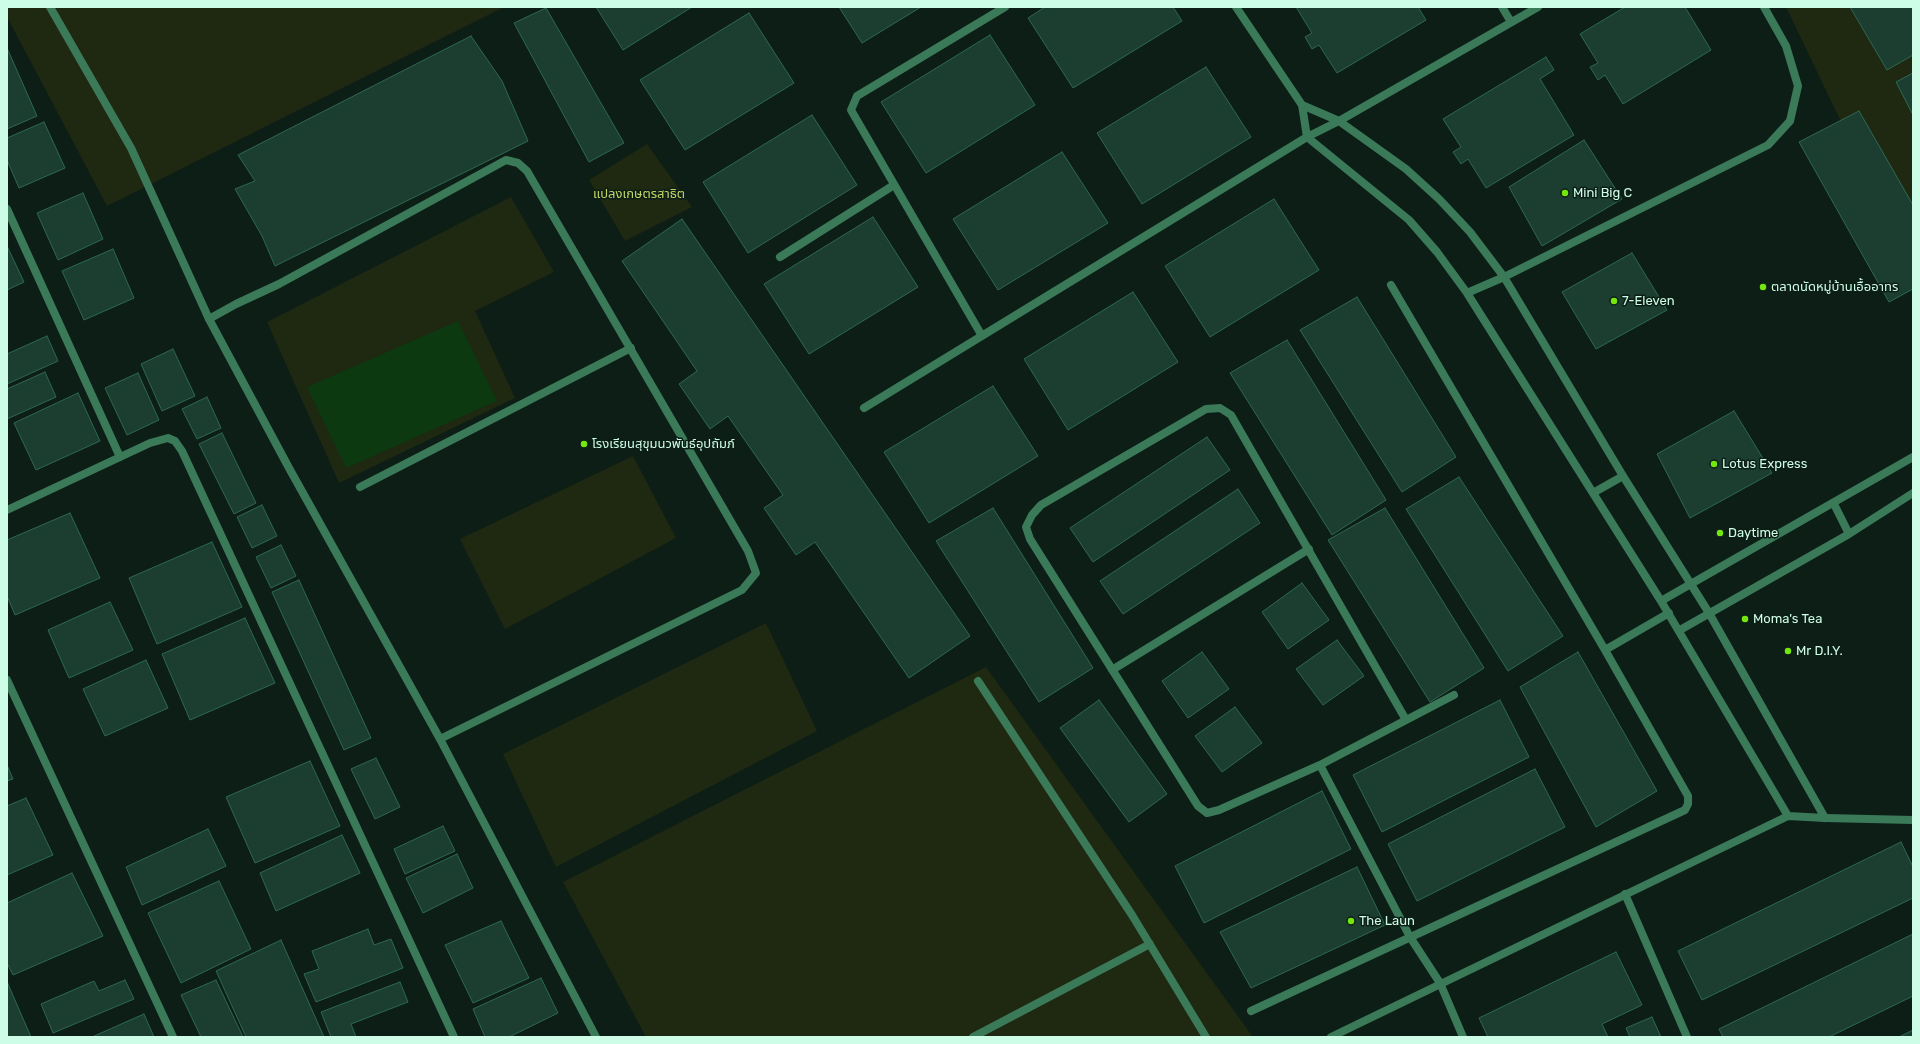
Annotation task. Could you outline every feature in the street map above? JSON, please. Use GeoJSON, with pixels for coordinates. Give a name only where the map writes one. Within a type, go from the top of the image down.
{"type":"FeatureCollection","features":[{"type":"Feature","properties":{"kind":"street"},"geometry":{"type":"LineString","coordinates":[[50,7],[131,148],[209,319],[289,468],[440,739],[596,1037]]}},
{"type":"Feature","properties":{"kind":"street"},"geometry":{"type":"LineString","coordinates":[[982,336],[851,110],[857,96],[1005,7]]}},
{"type":"Feature","properties":{"kind":"street"},"geometry":{"type":"LineString","coordinates":[[1236,7],[1302,105],[1307,137],[1409,220],[1437,252],[1467,293],[1680,630],[1788,816]]}},
{"type":"Feature","properties":{"kind":"street"},"geometry":{"type":"LineString","coordinates":[[1502,7],[1511,22]]}},
{"type":"Feature","properties":{"kind":"street"},"geometry":{"type":"LineString","coordinates":[[864,408],[1307,137],[1339,121],[1538,7]]}},
{"type":"Feature","properties":{"kind":"street"},"geometry":{"type":"LineString","coordinates":[[1467,293],[1504,277],[1768,145],[1790,121],[1798,86],[1786,46],[1764,7]]}},
{"type":"Feature","properties":{"kind":"street"},"geometry":{"type":"LineString","coordinates":[[1302,105],[1339,121],[1406,169],[1439,199],[1470,232],[1504,277],[1623,476],[1709,613],[1825,818]]}},
{"type":"Feature","properties":{"kind":"street"},"geometry":{"type":"LineString","coordinates":[[209,319],[236,304],[279,284],[506,160],[518,163],[527,172],[748,550],[756,573],[742,590],[440,739]]}},
{"type":"Feature","properties":{"kind":"street"},"geometry":{"type":"LineString","coordinates":[[780,257],[894,185]]}},
{"type":"Feature","properties":{"kind":"street"},"geometry":{"type":"LineString","coordinates":[[7,209],[120,457]]}},
{"type":"Feature","properties":{"kind":"street"},"geometry":{"type":"LineString","coordinates":[[1251,1011],[1685,810],[1688,804],[1688,796],[1605,650],[1391,285]]}},
{"type":"Feature","properties":{"kind":"street"},"geometry":{"type":"LineString","coordinates":[[360,487],[631,348]]}},
{"type":"Feature","properties":{"kind":"street"},"geometry":{"type":"LineString","coordinates":[[1406,720],[1231,414],[1220,408],[1206,409],[1041,505],[1032,515],[1026,527],[1030,540],[1198,806],[1207,813],[1219,810],[1320,765],[1454,695]]}},
{"type":"Feature","properties":{"kind":"street"},"geometry":{"type":"LineString","coordinates":[[7,510],[150,443],[168,438],[175,441],[182,451],[454,1037]]}},
{"type":"Feature","properties":{"kind":"street"},"geometry":{"type":"LineString","coordinates":[[1662,601],[1834,504],[1913,457]]}},
{"type":"Feature","properties":{"kind":"street"},"geometry":{"type":"LineString","coordinates":[[1594,493],[1623,476]]}},
{"type":"Feature","properties":{"kind":"street"},"geometry":{"type":"LineString","coordinates":[[1680,630],[1848,534],[1913,493]]}},
{"type":"Feature","properties":{"kind":"street"},"geometry":{"type":"LineString","coordinates":[[1834,504],[1848,534]]}},
{"type":"Feature","properties":{"kind":"street"},"geometry":{"type":"LineString","coordinates":[[1112,670],[1308,550]]}},
{"type":"Feature","properties":{"kind":"street"},"geometry":{"type":"LineString","coordinates":[[1605,650],[1669,613]]}},
{"type":"Feature","properties":{"kind":"street"},"geometry":{"type":"LineString","coordinates":[[7,680],[173,1037]]}},
{"type":"Feature","properties":{"kind":"street"},"geometry":{"type":"LineString","coordinates":[[978,681],[1132,915],[1206,1037]]}},
{"type":"Feature","properties":{"kind":"street"},"geometry":{"type":"LineString","coordinates":[[1320,765],[1410,937],[1440,983],[1463,1037]]}},
{"type":"Feature","properties":{"kind":"street"},"geometry":{"type":"LineString","coordinates":[[1331,1037],[1788,816],[1913,820]]}},
{"type":"Feature","properties":{"kind":"street"},"geometry":{"type":"LineString","coordinates":[[1625,894],[1687,1037]]}},
{"type":"Feature","properties":{"kind":"street"},"geometry":{"type":"LineString","coordinates":[[973,1037],[1150,944]]}},
{"type":"Feature","properties":{"kind":"green space"},"geometry":{"type":"Polygon","coordinates":[[[7,7],[504,7],[107,206],[7,17],[7,7]]]}},
{"type":"Feature","properties":{"kind":"green space"},"geometry":{"type":"Polygon","coordinates":[[[1786,7],[1913,7],[1913,272],[1786,7]]]}},
{"type":"Feature","properties":{"kind":"green space","name":"แปลงเกษตรสาธิต"},"geometry":{"type":"Polygon","coordinates":[[[647,144],[692,207],[625,241],[589,180],[647,144]]]}},
{"type":"Feature","properties":{"kind":"green space"},"geometry":{"type":"Polygon","coordinates":[[[511,197],[554,272],[475,311],[515,398],[339,483],[267,322],[511,197]]]}},
{"type":"Feature","properties":{"kind":"green space"},"geometry":{"type":"Polygon","coordinates":[[[633,456],[676,538],[505,629],[460,539],[633,456]]]}},
{"type":"Feature","properties":{"kind":"green space"},"geometry":{"type":"Polygon","coordinates":[[[766,623],[817,731],[556,867],[503,754],[766,623]]]}},
{"type":"Feature","properties":{"kind":"green space"},"geometry":{"type":"Polygon","coordinates":[[[986,667],[1253,1037],[646,1037],[563,882],[986,667]]]}},
{"type":"Feature","properties":{"kind":"shaded area"},"geometry":{"type":"Polygon","coordinates":[[[458,321],[497,401],[346,468],[307,387],[458,321]]]}},
{"type":"Feature","properties":{"kind":"building"},"geometry":{"type":"Polygon","coordinates":[[[596,7],[692,7],[623,50],[596,7]]]}},
{"type":"Feature","properties":{"kind":"building"},"geometry":{"type":"Polygon","coordinates":[[[839,7],[921,7],[862,43],[839,7]]]}},
{"type":"Feature","properties":{"kind":"building"},"geometry":{"type":"Polygon","coordinates":[[[1045,7],[1173,7],[1182,21],[1073,88],[1028,18],[1045,7]]]}},
{"type":"Feature","properties":{"kind":"building"},"geometry":{"type":"Polygon","coordinates":[[[1296,7],[1418,7],[1426,20],[1337,73],[1319,45],[1312,49],[1305,37],[1312,33],[1296,7]]]}},
{"type":"Feature","properties":{"kind":"building"},"geometry":{"type":"Polygon","coordinates":[[[1625,7],[1685,7],[1711,50],[1623,104],[1605,75],[1598,80],[1590,67],[1598,63],[1580,34],[1625,7]]]}},
{"type":"Feature","properties":{"kind":"building"},"geometry":{"type":"Polygon","coordinates":[[[1850,7],[1913,7],[1913,55],[1887,70],[1850,7]]]}},
{"type":"Feature","properties":{"kind":"building"},"geometry":{"type":"Polygon","coordinates":[[[546,8],[624,143],[589,162],[514,23],[546,8]]]}},
{"type":"Feature","properties":{"kind":"building"},"geometry":{"type":"Polygon","coordinates":[[[749,13],[794,83],[685,150],[640,80],[749,13]]]}},
{"type":"Feature","properties":{"kind":"building"},"geometry":{"type":"Polygon","coordinates":[[[990,35],[1035,105],[926,173],[881,102],[990,35]]]}},
{"type":"Feature","properties":{"kind":"building"},"geometry":{"type":"Polygon","coordinates":[[[471,36],[502,81],[528,141],[275,266],[262,236],[235,189],[255,181],[238,155],[471,36]]]}},
{"type":"Feature","properties":{"kind":"building"},"geometry":{"type":"Polygon","coordinates":[[[7,48],[37,116],[7,129],[7,48]]]}},
{"type":"Feature","properties":{"kind":"building"},"geometry":{"type":"Polygon","coordinates":[[[1546,57],[1554,70],[1540,79],[1574,135],[1486,188],[1468,159],[1461,164],[1453,152],[1461,147],[1443,119],[1546,57]]]}},
{"type":"Feature","properties":{"kind":"building"},"geometry":{"type":"Polygon","coordinates":[[[1206,67],[1251,137],[1142,204],[1097,133],[1206,67]]]}},
{"type":"Feature","properties":{"kind":"building"},"geometry":{"type":"Polygon","coordinates":[[[1913,73],[1913,115],[1896,82],[1913,73]]]}},
{"type":"Feature","properties":{"kind":"building"},"geometry":{"type":"Polygon","coordinates":[[[1859,111],[1913,205],[1913,289],[1889,302],[1799,142],[1859,111]]]}},
{"type":"Feature","properties":{"kind":"building"},"geometry":{"type":"Polygon","coordinates":[[[812,115],[857,185],[748,253],[703,182],[812,115]]]}},
{"type":"Feature","properties":{"kind":"building"},"geometry":{"type":"Polygon","coordinates":[[[44,122],[65,168],[19,188],[7,160],[7,138],[44,122]]]}},
{"type":"Feature","properties":{"kind":"building","name":"Mini Big C"},"geometry":{"type":"Polygon","coordinates":[[[1584,140],[1622,199],[1542,246],[1509,187],[1584,140]]]}},
{"type":"Feature","properties":{"kind":"building"},"geometry":{"type":"Polygon","coordinates":[[[1062,152],[1108,223],[998,290],[953,219],[1062,152]]]}},
{"type":"Feature","properties":{"kind":"building"},"geometry":{"type":"Polygon","coordinates":[[[83,193],[103,239],[58,260],[37,213],[83,193]]]}},
{"type":"Feature","properties":{"kind":"building"},"geometry":{"type":"Polygon","coordinates":[[[1274,199],[1319,270],[1210,337],[1165,266],[1274,199]]]}},
{"type":"Feature","properties":{"kind":"building"},"geometry":{"type":"Polygon","coordinates":[[[873,217],[918,287],[809,354],[764,284],[873,217]]]}},
{"type":"Feature","properties":{"kind":"building"},"geometry":{"type":"Polygon","coordinates":[[[682,219],[970,636],[909,678],[815,542],[796,555],[764,508],[783,495],[728,416],[710,429],[679,384],[697,371],[622,261],[682,219]]]}},
{"type":"Feature","properties":{"kind":"building"},"geometry":{"type":"Polygon","coordinates":[[[7,246],[24,282],[7,290],[7,246]]]}},
{"type":"Feature","properties":{"kind":"building"},"geometry":{"type":"Polygon","coordinates":[[[113,249],[134,298],[84,320],[62,271],[113,249]]]}},
{"type":"Feature","properties":{"kind":"building","name":"7-Eleven"},"geometry":{"type":"Polygon","coordinates":[[[1632,253],[1667,310],[1596,349],[1562,292],[1632,253]]]}},
{"type":"Feature","properties":{"kind":"building"},"geometry":{"type":"Polygon","coordinates":[[[1133,292],[1178,362],[1068,430],[1024,359],[1133,292]]]}},
{"type":"Feature","properties":{"kind":"building"},"geometry":{"type":"Polygon","coordinates":[[[1357,297],[1456,457],[1402,492],[1300,330],[1357,297]]]}},
{"type":"Feature","properties":{"kind":"building"},"geometry":{"type":"Polygon","coordinates":[[[47,336],[58,361],[7,384],[7,354],[47,336]]]}},
{"type":"Feature","properties":{"kind":"building"},"geometry":{"type":"Polygon","coordinates":[[[1287,340],[1386,500],[1332,535],[1230,373],[1287,340]]]}},
{"type":"Feature","properties":{"kind":"building"},"geometry":{"type":"Polygon","coordinates":[[[173,349],[195,396],[162,411],[141,364],[173,349]]]}},
{"type":"Feature","properties":{"kind":"building"},"geometry":{"type":"Polygon","coordinates":[[[45,372],[56,397],[7,419],[7,389],[45,372]]]}},
{"type":"Feature","properties":{"kind":"building"},"geometry":{"type":"Polygon","coordinates":[[[138,373],[159,420],[127,435],[105,388],[138,373]]]}},
{"type":"Feature","properties":{"kind":"building"},"geometry":{"type":"Polygon","coordinates":[[[993,386],[1038,456],[929,523],[884,452],[993,386]]]}},
{"type":"Feature","properties":{"kind":"building"},"geometry":{"type":"Polygon","coordinates":[[[78,393],[100,441],[36,470],[14,423],[78,393]]]}},
{"type":"Feature","properties":{"kind":"building"},"geometry":{"type":"Polygon","coordinates":[[[207,397],[221,428],[197,439],[182,409],[207,397]]]}},
{"type":"Feature","properties":{"kind":"building","name":"Lotus Express"},"geometry":{"type":"Polygon","coordinates":[[[1734,411],[1772,473],[1690,518],[1657,454],[1734,411]]]}},
{"type":"Feature","properties":{"kind":"building"},"geometry":{"type":"Polygon","coordinates":[[[222,433],[256,503],[234,514],[199,444],[222,433]]]}},
{"type":"Feature","properties":{"kind":"building"},"geometry":{"type":"Polygon","coordinates":[[[1207,437],[1230,470],[1093,562],[1070,528],[1207,437]]]}},
{"type":"Feature","properties":{"kind":"building"},"geometry":{"type":"Polygon","coordinates":[[[1459,477],[1563,636],[1508,671],[1406,509],[1459,477]]]}},
{"type":"Feature","properties":{"kind":"building"},"geometry":{"type":"Polygon","coordinates":[[[1238,489],[1260,523],[1123,614],[1100,581],[1238,489]]]}},
{"type":"Feature","properties":{"kind":"building"},"geometry":{"type":"Polygon","coordinates":[[[262,505],[277,536],[252,548],[237,517],[262,505]]]}},
{"type":"Feature","properties":{"kind":"building"},"geometry":{"type":"Polygon","coordinates":[[[993,508],[1093,668],[1039,702],[936,541],[993,508]]]}},
{"type":"Feature","properties":{"kind":"building"},"geometry":{"type":"Polygon","coordinates":[[[1385,508],[1484,668],[1430,702],[1328,540],[1385,508]]]}},
{"type":"Feature","properties":{"kind":"building"},"geometry":{"type":"Polygon","coordinates":[[[70,513],[100,578],[15,615],[7,596],[7,540],[70,513]]]}},
{"type":"Feature","properties":{"kind":"building"},"geometry":{"type":"Polygon","coordinates":[[[212,542],[242,607],[157,644],[129,578],[212,542]]]}},
{"type":"Feature","properties":{"kind":"building"},"geometry":{"type":"Polygon","coordinates":[[[281,545],[296,576],[271,588],[256,557],[281,545]]]}},
{"type":"Feature","properties":{"kind":"building"},"geometry":{"type":"Polygon","coordinates":[[[299,580],[371,738],[344,750],[272,592],[299,580]]]}},
{"type":"Feature","properties":{"kind":"building"},"geometry":{"type":"Polygon","coordinates":[[[1302,583],[1329,620],[1288,649],[1262,612],[1302,583]]]}},
{"type":"Feature","properties":{"kind":"building"},"geometry":{"type":"Polygon","coordinates":[[[110,602],[133,650],[69,678],[48,630],[110,602]]]}},
{"type":"Feature","properties":{"kind":"building"},"geometry":{"type":"Polygon","coordinates":[[[245,618],[275,683],[190,720],[162,654],[245,618]]]}},
{"type":"Feature","properties":{"kind":"building"},"geometry":{"type":"Polygon","coordinates":[[[1337,640],[1364,676],[1323,705],[1296,669],[1337,640]]]}},
{"type":"Feature","properties":{"kind":"building"},"geometry":{"type":"Polygon","coordinates":[[[1202,652],[1229,689],[1188,718],[1162,681],[1202,652]]]}},
{"type":"Feature","properties":{"kind":"building"},"geometry":{"type":"Polygon","coordinates":[[[1578,652],[1657,791],[1596,827],[1520,687],[1578,652]]]}},
{"type":"Feature","properties":{"kind":"building"},"geometry":{"type":"Polygon","coordinates":[[[146,660],[168,708],[105,736],[83,689],[146,660]]]}},
{"type":"Feature","properties":{"kind":"building"},"geometry":{"type":"Polygon","coordinates":[[[1099,700],[1167,794],[1129,822],[1060,728],[1099,700]]]}},
{"type":"Feature","properties":{"kind":"building"},"geometry":{"type":"Polygon","coordinates":[[[1500,700],[1529,757],[1382,832],[1353,775],[1500,700]]]}},
{"type":"Feature","properties":{"kind":"building"},"geometry":{"type":"Polygon","coordinates":[[[1235,707],[1262,743],[1222,772],[1195,736],[1235,707]]]}},
{"type":"Feature","properties":{"kind":"building"},"geometry":{"type":"Polygon","coordinates":[[[376,758],[400,807],[375,819],[351,769],[376,758]]]}},
{"type":"Feature","properties":{"kind":"building"},"geometry":{"type":"Polygon","coordinates":[[[310,761],[340,826],[255,863],[226,797],[310,761]]]}},
{"type":"Feature","properties":{"kind":"building"},"geometry":{"type":"Polygon","coordinates":[[[7,765],[13,779],[7,781],[7,765]]]}},
{"type":"Feature","properties":{"kind":"building"},"geometry":{"type":"Polygon","coordinates":[[[1535,769],[1565,827],[1417,901],[1388,844],[1535,769]]]}},
{"type":"Feature","properties":{"kind":"building"},"geometry":{"type":"Polygon","coordinates":[[[1322,791],[1351,849],[1204,923],[1175,866],[1322,791]]]}},
{"type":"Feature","properties":{"kind":"building"},"geometry":{"type":"Polygon","coordinates":[[[26,798],[53,855],[7,875],[7,806],[26,798]]]}},
{"type":"Feature","properties":{"kind":"building"},"geometry":{"type":"Polygon","coordinates":[[[443,826],[455,851],[405,874],[394,849],[443,826]]]}},
{"type":"Feature","properties":{"kind":"building"},"geometry":{"type":"Polygon","coordinates":[[[208,829],[226,866],[142,905],[126,867],[208,829]]]}},
{"type":"Feature","properties":{"kind":"building"},"geometry":{"type":"Polygon","coordinates":[[[342,835],[360,873],[276,911],[260,873],[342,835]]]}},
{"type":"Feature","properties":{"kind":"building"},"geometry":{"type":"Polygon","coordinates":[[[1901,842],[1913,867],[1913,898],[1702,1000],[1678,951],[1901,842]]]}},
{"type":"Feature","properties":{"kind":"building"},"geometry":{"type":"Polygon","coordinates":[[[457,854],[473,888],[423,913],[406,878],[457,854]]]}},
{"type":"Feature","properties":{"kind":"building"},"geometry":{"type":"Polygon","coordinates":[[[1357,867],[1385,925],[1251,988],[1220,932],[1357,867]]]}},
{"type":"Feature","properties":{"kind":"building"},"geometry":{"type":"Polygon","coordinates":[[[72,873],[103,936],[13,975],[7,963],[7,903],[72,873]]]}},
{"type":"Feature","properties":{"kind":"building"},"geometry":{"type":"Polygon","coordinates":[[[219,881],[251,949],[181,983],[148,913],[219,881]]]}},
{"type":"Feature","properties":{"kind":"building"},"geometry":{"type":"Polygon","coordinates":[[[501,921],[529,978],[473,1003],[445,945],[501,921]]]}},
{"type":"Feature","properties":{"kind":"building"},"geometry":{"type":"Polygon","coordinates":[[[368,929],[374,945],[391,939],[403,968],[316,1002],[304,974],[319,969],[312,951],[368,929]]]}},
{"type":"Feature","properties":{"kind":"building"},"geometry":{"type":"Polygon","coordinates":[[[1913,934],[1913,996],[1829,1037],[1723,1037],[1719,1029],[1913,934]]]}},
{"type":"Feature","properties":{"kind":"building"},"geometry":{"type":"Polygon","coordinates":[[[281,940],[324,1037],[246,1037],[216,971],[281,940]]]}},
{"type":"Feature","properties":{"kind":"building"},"geometry":{"type":"Polygon","coordinates":[[[1616,952],[1642,1005],[1602,1024],[1608,1037],[1488,1037],[1479,1018],[1616,952]]]}},
{"type":"Feature","properties":{"kind":"building"},"geometry":{"type":"Polygon","coordinates":[[[541,978],[558,1013],[509,1037],[485,1037],[473,1009],[541,978]]]}},
{"type":"Feature","properties":{"kind":"building"},"geometry":{"type":"Polygon","coordinates":[[[125,980],[134,999],[53,1033],[41,1004],[94,981],[99,991],[125,980]]]}},
{"type":"Feature","properties":{"kind":"building"},"geometry":{"type":"Polygon","coordinates":[[[216,980],[243,1037],[201,1037],[181,995],[216,980]]]}},
{"type":"Feature","properties":{"kind":"building"},"geometry":{"type":"Polygon","coordinates":[[[400,982],[408,1002],[351,1024],[356,1037],[331,1037],[321,1012],[400,982]]]}},
{"type":"Feature","properties":{"kind":"building"},"geometry":{"type":"Polygon","coordinates":[[[8,984],[31,1037],[7,1037],[8,984]]]}},
{"type":"Feature","properties":{"kind":"building"},"geometry":{"type":"Polygon","coordinates":[[[144,1014],[154,1037],[92,1037],[144,1014]]]}},
{"type":"Feature","properties":{"kind":"building"},"geometry":{"type":"Polygon","coordinates":[[[1652,1017],[1661,1037],[1630,1037],[1626,1028],[1652,1017]]]}},
{"type":"Feature","properties":{"kind":"building"},"geometry":{"type":"Polygon","coordinates":[[[1913,1030],[1913,1037],[1899,1037],[1913,1030]]]}},
{"type":"Feature","properties":{"kind":"place","name":"Mini Big C"},"geometry":{"type":"Point","coordinates":[1565,193]}},
{"type":"Feature","properties":{"kind":"place","name":"ตลาดนัดหมู่บ้านเอื้ออาทร"},"geometry":{"type":"Point","coordinates":[1763,287]}},
{"type":"Feature","properties":{"kind":"place","name":"7-Eleven"},"geometry":{"type":"Point","coordinates":[1614,301]}},
{"type":"Feature","properties":{"kind":"place","name":"โรงเรียนสุขุมนวพันธ์อุปถัมภ์"},"geometry":{"type":"Point","coordinates":[584,444]}},
{"type":"Feature","properties":{"kind":"place","name":"Lotus Express"},"geometry":{"type":"Point","coordinates":[1714,464]}},
{"type":"Feature","properties":{"kind":"place","name":"Daytime"},"geometry":{"type":"Point","coordinates":[1720,533]}},
{"type":"Feature","properties":{"kind":"place","name":"Moma's Tea"},"geometry":{"type":"Point","coordinates":[1745,619]}},
{"type":"Feature","properties":{"kind":"place","name":"Mr D.I.Y."},"geometry":{"type":"Point","coordinates":[1788,651]}},
{"type":"Feature","properties":{"kind":"place","name":"The Laun"},"geometry":{"type":"Point","coordinates":[1351,921]}}]}
